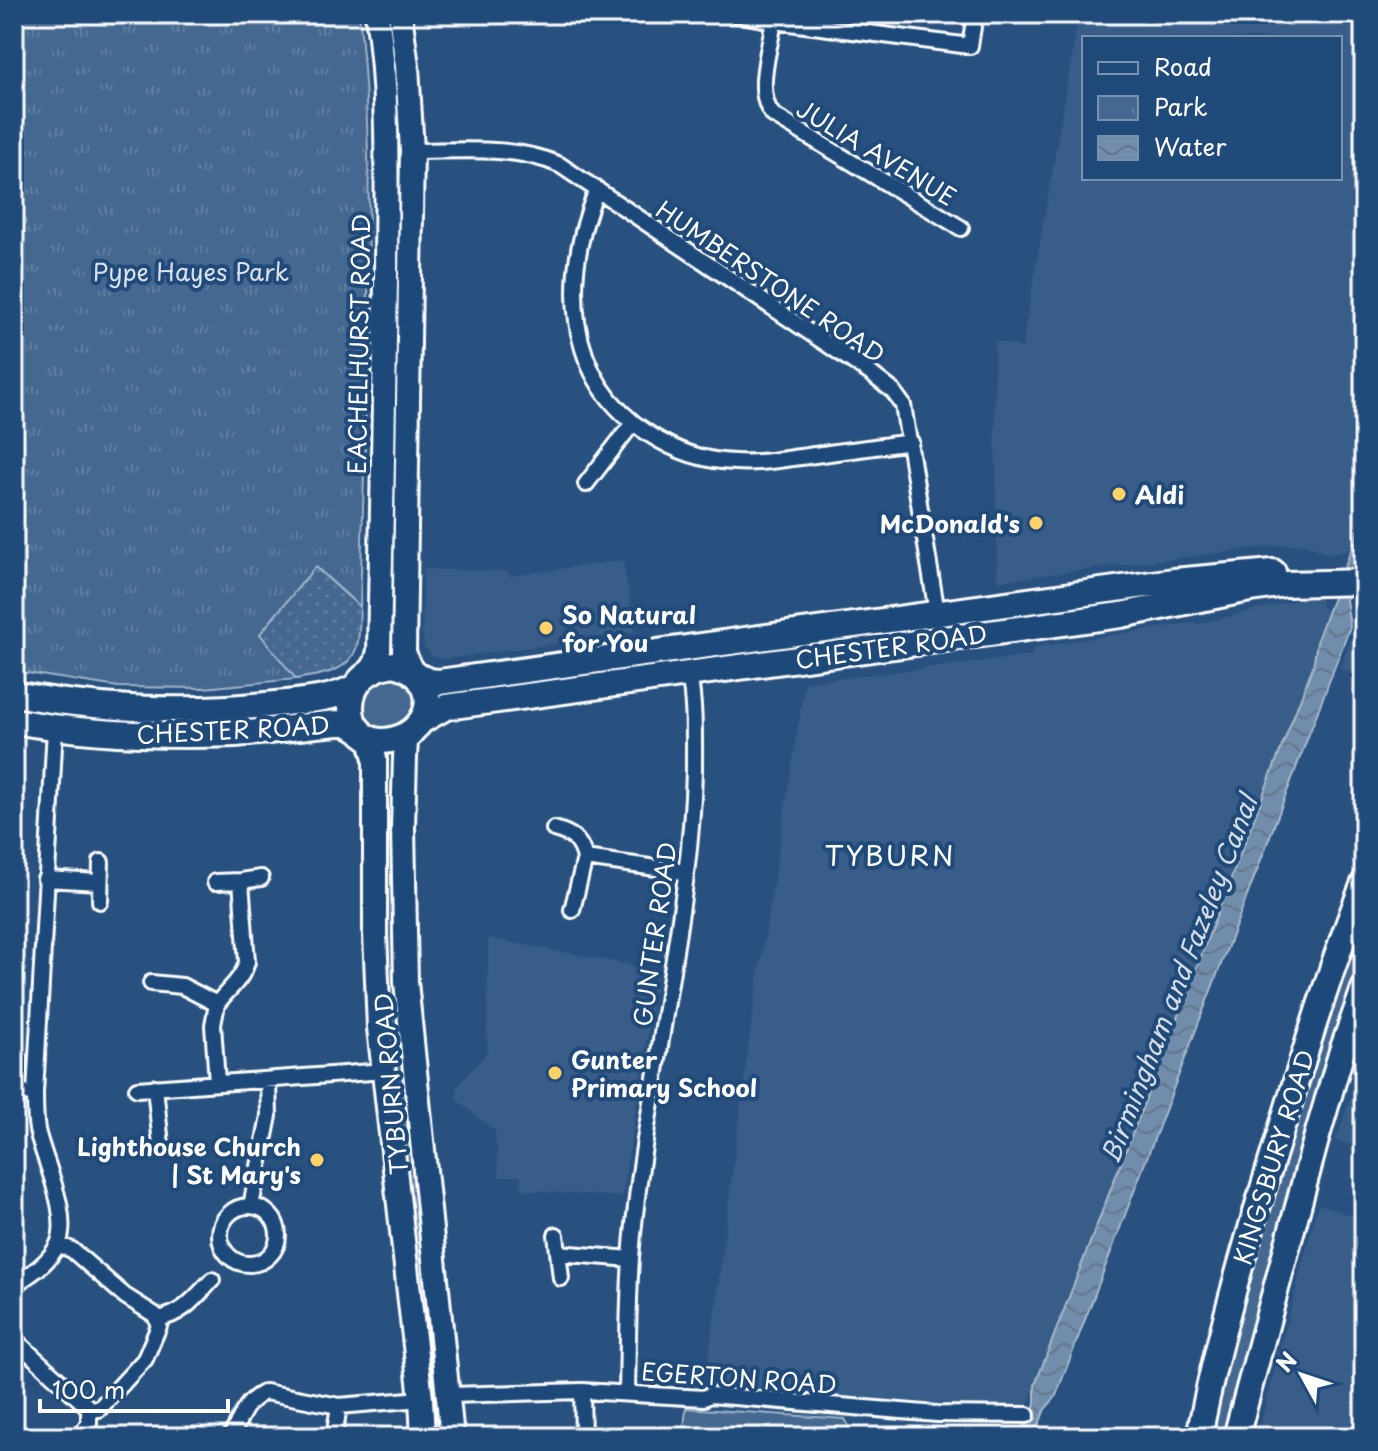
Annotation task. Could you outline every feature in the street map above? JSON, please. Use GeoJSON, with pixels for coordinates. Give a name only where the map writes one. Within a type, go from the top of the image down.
{"type":"FeatureCollection","features":[{"type":"Feature","properties":{"kind":"highway","name":"CHESTER ROAD"},"geometry":{"type":"LineString","coordinates":[[416,674],[439,682],[1198,578],[1347,573],[1364,582]]}},
{"type":"Feature","properties":{"kind":"highway","name":"CHESTER ROAD"},"geometry":{"type":"LineString","coordinates":[[418,724],[446,707],[1121,615],[1347,573]]}},
{"type":"Feature","properties":{"kind":"highway"},"geometry":{"type":"LineString","coordinates":[[937,613],[942,639]]}},
{"type":"Feature","properties":{"kind":"highway"},"geometry":{"type":"LineString","coordinates":[[825,628],[828,654]]}},
{"type":"Feature","properties":{"kind":"highway"},"geometry":{"type":"LineString","coordinates":[[394,664],[416,674],[427,694],[426,706],[418,724],[383,741],[363,734],[351,716],[362,680],[381,666],[394,664]]}},
{"type":"Feature","properties":{"kind":"highway","name":"CHESTER ROAD"},"geometry":{"type":"LineString","coordinates":[[14,694],[66,704],[142,710],[233,709],[319,699],[344,693],[362,680]]}},
{"type":"Feature","properties":{"kind":"highway","name":"CHESTER ROAD"},"geometry":{"type":"LineString","coordinates":[[14,721],[107,734],[154,736],[238,734],[348,723],[363,734]]}},
{"type":"Feature","properties":{"kind":"highway","name":"KINGSBURY ROAD"},"geometry":{"type":"LineString","coordinates":[[1199,1437],[1248,1238],[1320,1002],[1364,883]]}},
{"type":"Feature","properties":{"kind":"highway","name":"KINGSBURY ROAD"},"geometry":{"type":"LineString","coordinates":[[1233,1437],[1317,1136],[1364,989]]}},
{"type":"Feature","properties":{"kind":"main road","name":"EACHELHURST ROAD"},"geometry":{"type":"LineString","coordinates":[[362,680],[376,662],[379,651],[387,182],[385,95],[377,14]]}},
{"type":"Feature","properties":{"kind":"main road"},"geometry":{"type":"LineString","coordinates":[[400,14],[407,66],[412,151],[404,652],[416,674]]}},
{"type":"Feature","properties":{"kind":"main road"},"geometry":{"type":"LineString","coordinates":[[387,182],[411,183]]}},
{"type":"Feature","properties":{"kind":"main road","name":"TYBURN ROAD"},"geometry":{"type":"LineString","coordinates":[[418,724],[406,741],[405,758],[406,982],[452,1437]]}},
{"type":"Feature","properties":{"kind":"main road","name":"TYBURN ROAD"},"geometry":{"type":"LineString","coordinates":[[363,734],[375,759],[379,1028],[423,1437]]}},
{"type":"Feature","properties":{"kind":"main road"},"geometry":{"type":"LineString","coordinates":[[421,1399],[449,1395]]}},
{"type":"Feature","properties":{"kind":"street"},"geometry":{"type":"LineString","coordinates":[[735,14],[774,21],[835,21],[970,46],[975,14]]}},
{"type":"Feature","properties":{"kind":"street","name":"JULIA AVENUE"},"geometry":{"type":"LineString","coordinates":[[774,21],[763,90],[765,102],[773,115],[961,228]]}},
{"type":"Feature","properties":{"kind":"street","name":"HUMBERSTONE ROAD"},"geometry":{"type":"LineString","coordinates":[[412,151],[518,152],[541,156],[560,165],[893,391],[903,405],[911,442],[937,613]]}},
{"type":"Feature","properties":{"kind":"street"},"geometry":{"type":"LineString","coordinates":[[597,189],[579,246],[575,271],[578,328],[593,375],[604,393],[633,423],[662,443],[684,453],[733,462],[759,463],[911,442]]}},
{"type":"Feature","properties":{"kind":"street"},"geometry":{"type":"LineString","coordinates":[[586,484],[633,423]]}},
{"type":"Feature","properties":{"kind":"street","name":"GUNTER ROAD"},"geometry":{"type":"LineString","coordinates":[[627,1392],[631,1259],[638,1185],[673,974],[693,805],[695,713],[689,673]]}},
{"type":"Feature","properties":{"kind":"street"},"geometry":{"type":"LineString","coordinates":[[14,1285],[44,1265],[63,1230],[62,1211],[36,1127],[35,1093],[55,728]]}},
{"type":"Feature","properties":{"kind":"street"},"geometry":{"type":"LineString","coordinates":[[554,829],[571,834],[585,858],[572,910]]}},
{"type":"Feature","properties":{"kind":"street"},"geometry":{"type":"LineString","coordinates":[[585,858],[685,872]]}},
{"type":"Feature","properties":{"kind":"street"},"geometry":{"type":"LineString","coordinates":[[100,901],[101,862]]}},
{"type":"Feature","properties":{"kind":"street"},"geometry":{"type":"LineString","coordinates":[[215,882],[261,878]]}},
{"type":"Feature","properties":{"kind":"street"},"geometry":{"type":"LineString","coordinates":[[45,879],[99,882]]}},
{"type":"Feature","properties":{"kind":"street"},"geometry":{"type":"LineString","coordinates":[[217,1082],[213,1025],[217,1004],[244,973],[247,962],[241,881]]}},
{"type":"Feature","properties":{"kind":"street"},"geometry":{"type":"LineString","coordinates":[[151,983],[182,986],[217,1004]]}},
{"type":"Feature","properties":{"kind":"street"},"geometry":{"type":"LineString","coordinates":[[137,1089],[385,1071]]}},
{"type":"Feature","properties":{"kind":"street"},"geometry":{"type":"LineString","coordinates":[[251,1206],[269,1116],[268,1081]]}},
{"type":"Feature","properties":{"kind":"street"},"geometry":{"type":"LineString","coordinates":[[155,1087],[161,1145]]}},
{"type":"Feature","properties":{"kind":"street"},"geometry":{"type":"LineString","coordinates":[[14,1094],[35,1093]]}},
{"type":"Feature","properties":{"kind":"street"},"geometry":{"type":"LineString","coordinates":[[251,1206],[265,1211],[274,1219],[278,1229],[277,1243],[271,1255],[261,1262],[247,1265],[231,1259],[223,1247],[220,1234],[226,1218],[234,1210],[251,1206]]}},
{"type":"Feature","properties":{"kind":"street"},"geometry":{"type":"LineString","coordinates":[[556,1235],[561,1278]]}},
{"type":"Feature","properties":{"kind":"street"},"geometry":{"type":"LineString","coordinates":[[14,1339],[41,1355],[89,1408],[99,1409],[145,1359],[159,1326],[155,1315],[125,1296],[72,1250],[58,1244]]}},
{"type":"Feature","properties":{"kind":"street"},"geometry":{"type":"LineString","coordinates":[[558,1253],[631,1259]]}},
{"type":"Feature","properties":{"kind":"street"},"geometry":{"type":"LineString","coordinates":[[158,1319],[170,1317],[186,1308],[212,1280]]}},
{"type":"Feature","properties":{"kind":"street"},"geometry":{"type":"LineString","coordinates":[[582,1391],[583,1437]]}},
{"type":"Feature","properties":{"kind":"street"},"geometry":{"type":"LineString","coordinates":[[230,1437],[246,1406],[254,1397],[265,1392],[339,1406],[421,1399]]}},
{"type":"Feature","properties":{"kind":"street","name":"EGERTON ROAD"},"geometry":{"type":"LineString","coordinates":[[449,1395],[627,1392],[704,1398],[710,1395],[937,1414],[1027,1415]]}},
{"type":"Feature","properties":{"kind":"street"},"geometry":{"type":"LineString","coordinates":[[334,1437],[339,1406]]}},
{"type":"Feature","properties":{"kind":"street"},"geometry":{"type":"LineString","coordinates":[[78,1437],[89,1424],[89,1408]]}},
{"type":"Feature","properties":{"kind":"shaded area"},"geometry":{"type":"Polygon","coordinates":[[[1079,14],[1364,14],[1364,516],[1348,551],[1328,554],[1304,544],[1274,546],[997,581],[994,343],[998,341],[1022,348],[1079,14]]]}},
{"type":"Feature","properties":{"kind":"shaded area"},"geometry":{"type":"Polygon","coordinates":[[[623,560],[635,632],[446,659],[433,657],[424,647],[423,569],[506,571],[510,576],[623,560]]]}},
{"type":"Feature","properties":{"kind":"shaded area"},"geometry":{"type":"Polygon","coordinates":[[[1319,597],[1322,607],[1328,610],[1318,636],[1313,666],[1026,1409],[705,1387],[752,1018],[805,682],[1031,656],[1034,647],[1198,624],[1319,597]]]}},
{"type":"Feature","properties":{"kind":"shaded area"},"geometry":{"type":"Polygon","coordinates":[[[1364,606],[1364,678],[1340,669],[1364,606]]]}},
{"type":"Feature","properties":{"kind":"shaded area","name":"Gunter Primary School"},"geometry":{"type":"Polygon","coordinates":[[[488,938],[658,970],[622,1197],[522,1190],[521,1176],[499,1177],[495,1131],[457,1100],[457,1087],[487,1052],[488,938]]]}},
{"type":"Feature","properties":{"kind":"shaded area"},"geometry":{"type":"Polygon","coordinates":[[[1364,1058],[1364,1149],[1336,1141],[1364,1058]]]}},
{"type":"Feature","properties":{"kind":"shaded area"},"geometry":{"type":"Polygon","coordinates":[[[1318,1204],[1364,1218],[1364,1437],[1257,1437],[1318,1204]]]}},
{"type":"Feature","properties":{"kind":"green space","name":"Pype Hayes Park"},"geometry":{"type":"Polygon","coordinates":[[[14,14],[359,14],[368,143],[369,230],[367,360],[363,363],[363,374],[367,377],[360,607],[316,567],[260,634],[296,679],[204,688],[118,687],[14,671],[14,14]]]}},
{"type":"Feature","properties":{"kind":"green space"},"geometry":{"type":"Polygon","coordinates":[[[315,567],[360,607],[358,642],[353,655],[340,667],[296,679],[260,634],[315,567]]]}},
{"type":"Feature","properties":{"kind":"green space"},"geometry":{"type":"Polygon","coordinates":[[[930,623],[928,630],[454,698],[453,686],[930,623]]]}},
{"type":"Feature","properties":{"kind":"green space"},"geometry":{"type":"Polygon","coordinates":[[[394,674],[415,688],[415,708],[399,726],[388,730],[375,729],[369,726],[362,714],[364,695],[375,681],[394,674]]]}},
{"type":"Feature","properties":{"kind":"green space"},"geometry":{"type":"Polygon","coordinates":[[[384,829],[394,830],[440,1375],[434,1376],[429,1374],[392,1058],[385,964],[384,829]]]}},
{"type":"Feature","properties":{"kind":"green space"},"geometry":{"type":"Polygon","coordinates":[[[1364,902],[1364,973],[1341,1033],[1241,1390],[1231,1405],[1223,1437],[1213,1437],[1232,1327],[1364,902]]]}},
{"type":"Feature","properties":{"kind":"green space"},"geometry":{"type":"Polygon","coordinates":[[[686,1408],[845,1419],[849,1426],[846,1437],[683,1437],[686,1408]]]}},
{"type":"Feature","properties":{"kind":"water"},"geometry":{"type":"Polygon","coordinates":[[[1364,516],[1364,545],[1346,600],[1350,627],[1055,1398],[1045,1409],[1034,1437],[1020,1437],[1035,1404],[1035,1385],[1313,666],[1318,637],[1364,516]]]}},
{"type":"Feature","properties":{"kind":"place","name":"Aldi"},"geometry":{"type":"Point","coordinates":[1119,494]}},
{"type":"Feature","properties":{"kind":"place","name":"McDonald's"},"geometry":{"type":"Point","coordinates":[1036,523]}},
{"type":"Feature","properties":{"kind":"place","name":"So Natural for You"},"geometry":{"type":"Point","coordinates":[546,628]}},
{"type":"Feature","properties":{"kind":"place","name":"Gunter Primary School"},"geometry":{"type":"Point","coordinates":[555,1073]}},
{"type":"Feature","properties":{"kind":"place","name":"Lighthouse Church | St Mary's"},"geometry":{"type":"Point","coordinates":[317,1160]}},
{"type":"Feature","properties":{"kind":"district","name":"TYBURN"},"geometry":{"type":"Point","coordinates":[890,854]}},
{"type":"Feature","properties":{"kind":"water label","name":"Birmingham and Fazeley Canal"},"geometry":{"type":"Point","coordinates":[1178,979]}}]}
